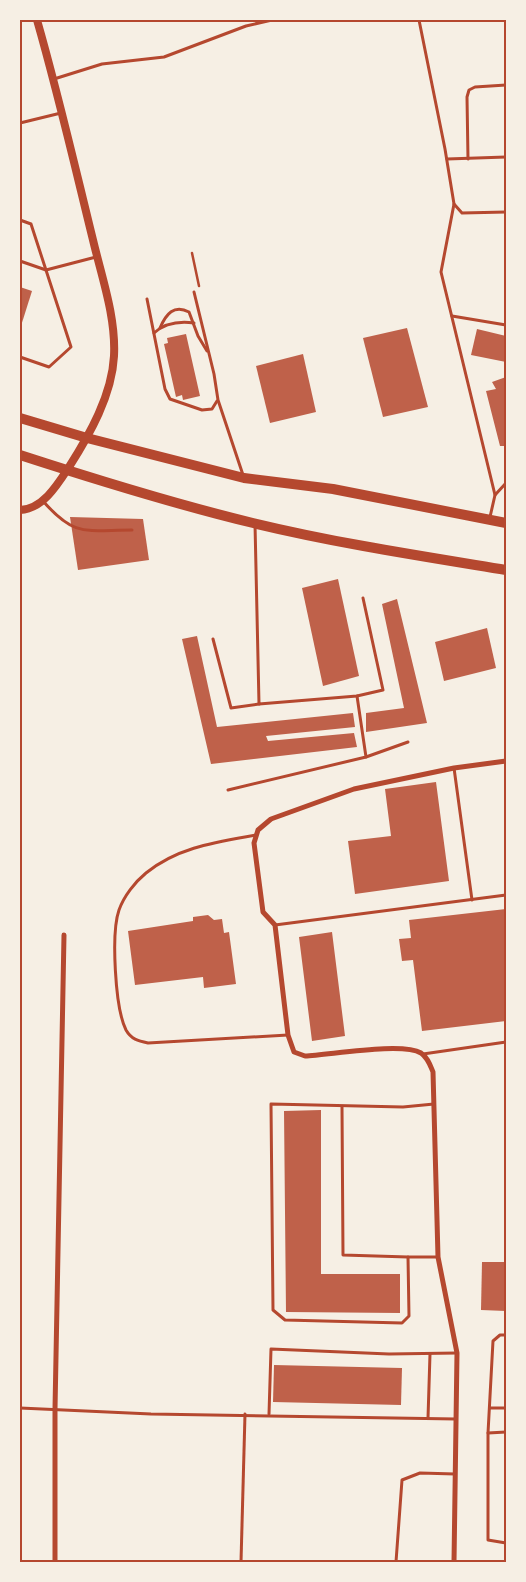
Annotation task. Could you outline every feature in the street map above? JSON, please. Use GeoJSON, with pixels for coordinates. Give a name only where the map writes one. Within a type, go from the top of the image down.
{"type":"FeatureCollection","features":[{"type":"Feature","properties":{"kind":"highway"},"geometry":{"type":"LineString","coordinates":[[20,418],[88,438],[244,478],[333,489],[506,523]]}},
{"type":"Feature","properties":{"kind":"highway"},"geometry":{"type":"LineString","coordinates":[[20,455],[134,492],[254,524],[416,556],[506,570]]}},
{"type":"Feature","properties":{"kind":"street"},"geometry":{"type":"LineString","coordinates":[[20,510],[27,510],[42,500],[57,486],[88,438],[100,414],[114,355],[109,308],[54,79],[37,20]]}},
{"type":"Feature","properties":{"kind":"street"},"geometry":{"type":"LineString","coordinates":[[454,1562],[457,1353],[438,1257],[433,1072],[430,1062],[423,1054],[406,1048],[298,1055],[291,1048],[276,925],[263,912],[254,843],[261,827],[279,815],[354,789],[454,768],[506,761]]}},
{"type":"Feature","properties":{"kind":"street"},"geometry":{"type":"LineString","coordinates":[[56,1562],[55,1409],[64,935]]}},
{"type":"Feature","properties":{"kind":"lane"},"geometry":{"type":"LineString","coordinates":[[54,79],[102,64],[164,57],[246,26],[272,20]]}},
{"type":"Feature","properties":{"kind":"lane"},"geometry":{"type":"LineString","coordinates":[[419,20],[454,204],[441,272],[495,496],[490,520]]}},
{"type":"Feature","properties":{"kind":"lane"},"geometry":{"type":"LineString","coordinates":[[468,159],[467,97],[469,90],[475,87],[506,86]]}},
{"type":"Feature","properties":{"kind":"lane"},"geometry":{"type":"LineString","coordinates":[[20,123],[62,113]]}},
{"type":"Feature","properties":{"kind":"lane"},"geometry":{"type":"LineString","coordinates":[[447,160],[506,158]]}},
{"type":"Feature","properties":{"kind":"lane"},"geometry":{"type":"LineString","coordinates":[[454,204],[462,214],[506,212]]}},
{"type":"Feature","properties":{"kind":"lane"},"geometry":{"type":"LineString","coordinates":[[20,220],[31,224],[71,347],[49,367],[20,357]]}},
{"type":"Feature","properties":{"kind":"lane"},"geometry":{"type":"LineString","coordinates":[[20,261],[46,270],[97,257]]}},
{"type":"Feature","properties":{"kind":"lane"},"geometry":{"type":"LineString","coordinates":[[194,292],[218,392],[218,400],[244,478]]}},
{"type":"Feature","properties":{"kind":"lane"},"geometry":{"type":"LineString","coordinates":[[147,300],[165,389],[170,399],[202,410],[212,409],[218,400]]}},
{"type":"Feature","properties":{"kind":"lane"},"geometry":{"type":"LineString","coordinates":[[160,328],[167,314],[175,309],[189,312],[198,336],[209,353]]}},
{"type":"Feature","properties":{"kind":"lane"},"geometry":{"type":"LineString","coordinates":[[452,316],[506,325]]}},
{"type":"Feature","properties":{"kind":"lane"},"geometry":{"type":"LineString","coordinates":[[154,333],[160,328],[172,324],[194,324]]}},
{"type":"Feature","properties":{"kind":"lane"},"geometry":{"type":"LineString","coordinates":[[495,496],[506,483]]}},
{"type":"Feature","properties":{"kind":"lane"},"geometry":{"type":"LineString","coordinates":[[42,500],[59,518],[79,530],[132,530]]}},
{"type":"Feature","properties":{"kind":"lane"},"geometry":{"type":"LineString","coordinates":[[254,524],[259,704]]}},
{"type":"Feature","properties":{"kind":"lane"},"geometry":{"type":"LineString","coordinates":[[213,639],[231,708],[357,696],[383,690],[362,598]]}},
{"type":"Feature","properties":{"kind":"lane"},"geometry":{"type":"LineString","coordinates":[[357,696],[366,757]]}},
{"type":"Feature","properties":{"kind":"lane"},"geometry":{"type":"LineString","coordinates":[[228,790],[366,757],[408,742]]}},
{"type":"Feature","properties":{"kind":"lane"},"geometry":{"type":"LineString","coordinates":[[454,768],[472,900]]}},
{"type":"Feature","properties":{"kind":"lane"},"geometry":{"type":"LineString","coordinates":[[256,835],[190,848],[146,873],[129,891],[119,910],[116,931],[117,1001],[126,1030],[134,1040],[148,1043],[288,1035]]}},
{"type":"Feature","properties":{"kind":"lane"},"geometry":{"type":"LineString","coordinates":[[276,925],[506,896]]}},
{"type":"Feature","properties":{"kind":"lane"},"geometry":{"type":"LineString","coordinates":[[423,1054],[506,1042]]}},
{"type":"Feature","properties":{"kind":"lane"},"geometry":{"type":"LineString","coordinates":[[408,1257],[409,1316],[402,1322],[284,1320],[273,1310],[271,1104],[403,1107],[434,1104]]}},
{"type":"Feature","properties":{"kind":"lane"},"geometry":{"type":"LineString","coordinates":[[342,1107],[343,1255],[438,1257]]}},
{"type":"Feature","properties":{"kind":"lane"},"geometry":{"type":"LineString","coordinates":[[506,1335],[500,1336],[493,1341],[488,1433],[488,1540],[506,1543]]}},
{"type":"Feature","properties":{"kind":"lane"},"geometry":{"type":"LineString","coordinates":[[269,1414],[271,1350],[457,1353]]}},
{"type":"Feature","properties":{"kind":"lane"},"geometry":{"type":"LineString","coordinates":[[428,1418],[430,1353]]}},
{"type":"Feature","properties":{"kind":"lane"},"geometry":{"type":"LineString","coordinates":[[20,1408],[151,1414],[269,1414],[456,1419]]}},
{"type":"Feature","properties":{"kind":"lane"},"geometry":{"type":"LineString","coordinates":[[490,1408],[506,1408]]}},
{"type":"Feature","properties":{"kind":"lane"},"geometry":{"type":"LineString","coordinates":[[241,1562],[245,1414]]}},
{"type":"Feature","properties":{"kind":"lane"},"geometry":{"type":"LineString","coordinates":[[488,1433],[506,1432]]}},
{"type":"Feature","properties":{"kind":"lane"},"geometry":{"type":"LineString","coordinates":[[396,1562],[402,1480],[420,1473],[455,1474]]}},
{"type":"Feature","properties":{"kind":"building"},"geometry":{"type":"Polygon","coordinates":[[[20,287],[32,291],[20,329],[20,287]]]}},
{"type":"Feature","properties":{"kind":"building"},"geometry":{"type":"Polygon","coordinates":[[[407,328],[428,407],[383,417],[363,338],[407,328]]]}},
{"type":"Feature","properties":{"kind":"building"},"geometry":{"type":"Polygon","coordinates":[[[477,329],[506,336],[506,362],[471,355],[477,329]]]}},
{"type":"Feature","properties":{"kind":"building"},"geometry":{"type":"Polygon","coordinates":[[[186,334],[200,396],[183,400],[182,395],[176,397],[164,344],[168,343],[167,338],[186,334]]]}},
{"type":"Feature","properties":{"kind":"building"},"geometry":{"type":"Polygon","coordinates":[[[303,354],[316,412],[270,423],[256,366],[303,354]]]}},
{"type":"Feature","properties":{"kind":"building"},"geometry":{"type":"Polygon","coordinates":[[[506,377],[506,446],[500,446],[486,391],[496,389],[492,382],[506,377]]]}},
{"type":"Feature","properties":{"kind":"building"},"geometry":{"type":"Polygon","coordinates":[[[70,517],[143,519],[149,560],[78,570],[70,517]]]}},
{"type":"Feature","properties":{"kind":"building"},"geometry":{"type":"Polygon","coordinates":[[[338,579],[359,676],[323,686],[302,588],[338,579]]]}},
{"type":"Feature","properties":{"kind":"building"},"geometry":{"type":"Polygon","coordinates":[[[397,599],[427,723],[366,732],[366,713],[404,708],[382,604],[397,599]]]}},
{"type":"Feature","properties":{"kind":"building"},"geometry":{"type":"Polygon","coordinates":[[[487,628],[496,668],[444,681],[435,642],[487,628]]]}},
{"type":"Feature","properties":{"kind":"building"},"geometry":{"type":"Polygon","coordinates":[[[197,636],[217,727],[353,713],[355,727],[266,736],[268,741],[354,733],[357,747],[211,764],[182,639],[197,636]]]}},
{"type":"Feature","properties":{"kind":"building"},"geometry":{"type":"Polygon","coordinates":[[[436,782],[449,881],[355,894],[348,841],[391,836],[385,789],[436,782]]]}},
{"type":"Feature","properties":{"kind":"building"},"geometry":{"type":"Polygon","coordinates":[[[506,909],[506,1021],[422,1031],[413,960],[402,961],[399,939],[411,938],[409,920],[506,909]]]}},
{"type":"Feature","properties":{"kind":"building"},"geometry":{"type":"Polygon","coordinates":[[[208,915],[214,920],[222,919],[224,933],[229,932],[236,984],[204,988],[203,977],[135,985],[128,931],[193,921],[193,917],[208,915]]]}},
{"type":"Feature","properties":{"kind":"building"},"geometry":{"type":"Polygon","coordinates":[[[332,932],[345,1036],[312,1041],[299,937],[332,932]]]}},
{"type":"Feature","properties":{"kind":"building"},"geometry":{"type":"Polygon","coordinates":[[[321,1110],[321,1274],[400,1274],[400,1313],[286,1312],[284,1111],[321,1110]]]}},
{"type":"Feature","properties":{"kind":"building"},"geometry":{"type":"Polygon","coordinates":[[[482,1262],[506,1262],[506,1311],[481,1310],[482,1262]]]}},
{"type":"Feature","properties":{"kind":"building"},"geometry":{"type":"Polygon","coordinates":[[[274,1365],[402,1368],[401,1405],[273,1402],[274,1365]]]}}]}
